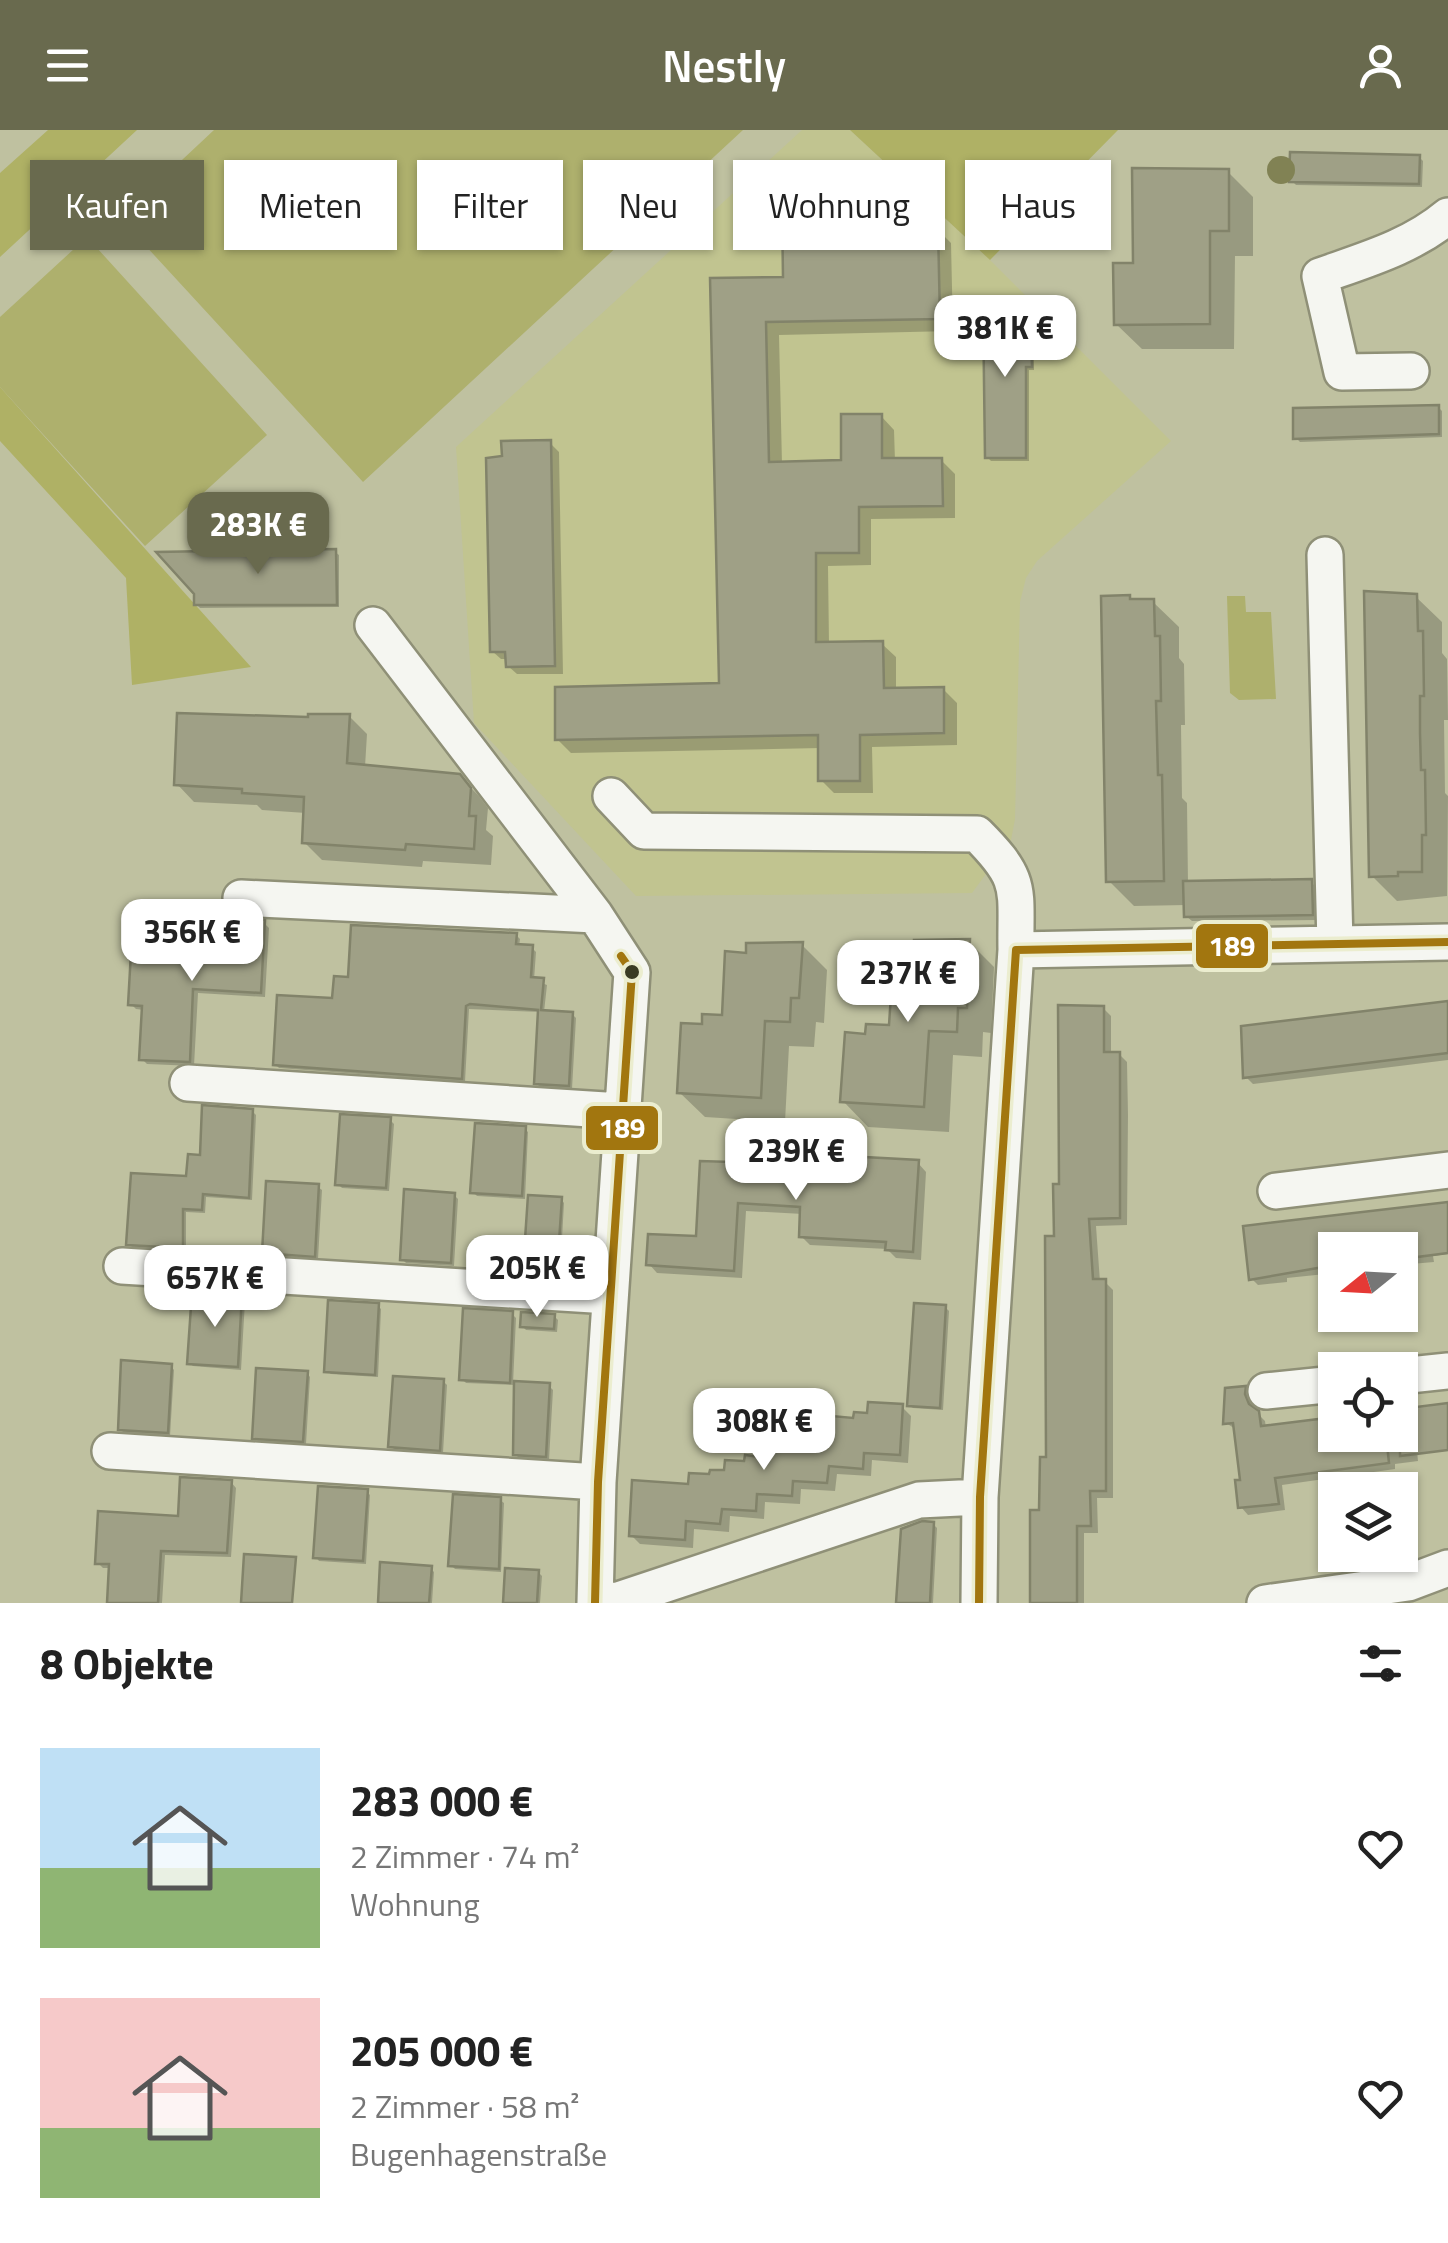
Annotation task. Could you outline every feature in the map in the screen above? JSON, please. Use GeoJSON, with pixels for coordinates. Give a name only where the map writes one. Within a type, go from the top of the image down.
{"type":"FeatureCollection","features":[{"type":"Feature","properties":{"kind":"street"},"geometry":{"type":"LineString","coordinates":[[1411,371],[1342,372],[1320,276],[1398,248],[1429,232],[1448,216]]}},
{"type":"Feature","properties":{"kind":"street"},"geometry":{"type":"LineString","coordinates":[[1325,556],[1335,944]]}},
{"type":"Feature","properties":{"kind":"street"},"geometry":{"type":"LineString","coordinates":[[373,625],[595,914],[632,972],[598,1482],[595,1602],[618,1600],[918,1500],[980,1498]]}},
{"type":"Feature","properties":{"kind":"street"},"geometry":{"type":"LineString","coordinates":[[611,796],[644,831],[977,834],[1001,858],[1015,880],[1016,950],[980,1498],[978,1603]]}},
{"type":"Feature","properties":{"kind":"street"},"geometry":{"type":"LineString","coordinates":[[241,898],[595,914]]}},
{"type":"Feature","properties":{"kind":"street"},"geometry":{"type":"LineString","coordinates":[[1016,950],[1448,942]]}},
{"type":"Feature","properties":{"kind":"street"},"geometry":{"type":"LineString","coordinates":[[188,1083],[621,1110]]}},
{"type":"Feature","properties":{"kind":"street"},"geometry":{"type":"LineString","coordinates":[[1276,1191],[1448,1170]]}},
{"type":"Feature","properties":{"kind":"street"},"geometry":{"type":"LineString","coordinates":[[122,1266],[609,1296]]}},
{"type":"Feature","properties":{"kind":"street"},"geometry":{"type":"LineString","coordinates":[[1418,1374],[1448,1371]]}},
{"type":"Feature","properties":{"kind":"street"},"geometry":{"type":"LineString","coordinates":[[1266,1391],[1318,1386]]}},
{"type":"Feature","properties":{"kind":"street"},"geometry":{"type":"LineString","coordinates":[[110,1451],[598,1482]]}},
{"type":"Feature","properties":{"kind":"street"},"geometry":{"type":"LineString","coordinates":[[1265,1603],[1408,1583],[1448,1568]]}},
{"type":"Feature","properties":{"kind":"shaded area"},"geometry":{"type":"Polygon","coordinates":[[[48,130],[137,130],[105,160],[30,160],[30,229],[0,257],[0,173],[48,130]]]}},
{"type":"Feature","properties":{"kind":"shaded area"},"geometry":{"type":"Polygon","coordinates":[[[214,130],[743,130],[711,160],[583,160],[583,250],[613,250],[363,482],[149,250],[204,250],[204,160],[182,160],[214,130]]]}},
{"type":"Feature","properties":{"kind":"shaded area"},"geometry":{"type":"Polygon","coordinates":[[[802,130],[850,130],[882,160],[769,160],[802,130]]]}},
{"type":"Feature","properties":{"kind":"shaded area"},"geometry":{"type":"Polygon","coordinates":[[[850,130],[1118,130],[1088,160],[965,160],[965,237],[945,218],[945,160],[882,160],[850,130]]]}},
{"type":"Feature","properties":{"kind":"shaded area"},"geometry":{"type":"Polygon","coordinates":[[[733,193],[733,250],[945,250],[945,218],[965,237],[965,250],[979,250],[1171,441],[1037,561],[1026,578],[1020,602],[1015,819],[1011,840],[972,893],[636,896],[474,723],[456,447],[671,250],[713,250],[713,212],[733,193]]]}},
{"type":"Feature","properties":{"kind":"shaded area"},"geometry":{"type":"Polygon","coordinates":[[[73,250],[99,250],[267,435],[145,546],[0,387],[0,317],[73,250]]]}},
{"type":"Feature","properties":{"kind":"shaded area"},"geometry":{"type":"Polygon","coordinates":[[[979,250],[1000,250],[990,260],[979,250]]]}},
{"type":"Feature","properties":{"kind":"shaded area"},"geometry":{"type":"Polygon","coordinates":[[[0,387],[251,667],[132,685],[126,578],[0,441],[0,387]]]}},
{"type":"Feature","properties":{"kind":"shaded area"},"geometry":{"type":"Polygon","coordinates":[[[1227,596],[1245,596],[1246,612],[1271,612],[1276,699],[1239,700],[1230,693],[1227,596]]]}},
{"type":"Feature","properties":{"kind":"building"},"geometry":{"type":"Polygon","coordinates":[[[1290,152],[1420,155],[1419,184],[1289,182],[1290,152]]]}},
{"type":"Feature","properties":{"kind":"building"},"geometry":{"type":"Polygon","coordinates":[[[1132,168],[1229,169],[1229,231],[1210,231],[1210,324],[1114,325],[1113,263],[1133,263],[1132,168]]]}},
{"type":"Feature","properties":{"kind":"building"},"geometry":{"type":"Polygon","coordinates":[[[783,250],[938,250],[940,319],[766,322],[769,462],[841,460],[841,414],[882,414],[882,458],[942,458],[943,506],[859,507],[859,553],[816,553],[816,642],[883,641],[884,688],[944,687],[944,733],[860,735],[860,781],[818,781],[818,735],[555,740],[555,687],[719,683],[710,278],[783,277],[783,250]]]}},
{"type":"Feature","properties":{"kind":"building"},"geometry":{"type":"Polygon","coordinates":[[[1025,304],[1025,338],[1031,338],[1032,367],[1026,367],[1026,458],[985,458],[983,305],[1025,304]]]}},
{"type":"Feature","properties":{"kind":"building"},"geometry":{"type":"Polygon","coordinates":[[[1439,405],[1439,434],[1293,439],[1293,408],[1439,405]]]}},
{"type":"Feature","properties":{"kind":"building"},"geometry":{"type":"Polygon","coordinates":[[[551,440],[555,666],[506,667],[505,652],[490,652],[486,458],[502,456],[501,441],[551,440]]]}},
{"type":"Feature","properties":{"kind":"building"},"geometry":{"type":"Polygon","coordinates":[[[336,549],[337,605],[194,605],[194,594],[156,552],[336,549]]]}},
{"type":"Feature","properties":{"kind":"building"},"geometry":{"type":"Polygon","coordinates":[[[1364,591],[1417,594],[1418,631],[1423,631],[1420,733],[1426,835],[1422,835],[1422,872],[1398,872],[1398,876],[1369,877],[1364,591]]]}},
{"type":"Feature","properties":{"kind":"building"},"geometry":{"type":"Polygon","coordinates":[[[1130,595],[1130,599],[1154,599],[1155,636],[1160,636],[1161,701],[1156,701],[1164,881],[1106,882],[1101,596],[1130,595]]]}},
{"type":"Feature","properties":{"kind":"building"},"geometry":{"type":"Polygon","coordinates":[[[177,713],[308,717],[350,714],[347,763],[460,774],[471,788],[469,816],[476,816],[474,849],[406,844],[405,850],[302,843],[304,797],[174,785],[177,713]]]}},
{"type":"Feature","properties":{"kind":"building"},"geometry":{"type":"Polygon","coordinates":[[[1312,879],[1313,915],[1184,917],[1183,881],[1312,879]]]}},
{"type":"Feature","properties":{"kind":"building"},"geometry":{"type":"Polygon","coordinates":[[[214,914],[265,920],[261,993],[193,989],[190,1062],[139,1060],[142,1006],[128,1005],[131,952],[211,956],[214,914]]]}},
{"type":"Feature","properties":{"kind":"building"},"geometry":{"type":"Polygon","coordinates":[[[351,925],[517,933],[516,944],[533,945],[531,977],[544,978],[541,1010],[573,1012],[569,1086],[534,1084],[538,1010],[470,1004],[466,1006],[462,1079],[273,1065],[277,995],[332,998],[334,976],[348,977],[351,925]]]}},
{"type":"Feature","properties":{"kind":"building"},"geometry":{"type":"Polygon","coordinates":[[[970,939],[967,1008],[958,1008],[957,1032],[929,1031],[924,1107],[840,1102],[845,1032],[865,1034],[866,1024],[889,1025],[894,949],[914,950],[914,940],[970,939]]]}},
{"type":"Feature","properties":{"kind":"building"},"geometry":{"type":"Polygon","coordinates":[[[803,942],[799,998],[791,998],[790,1022],[765,1021],[761,1098],[677,1093],[681,1023],[702,1024],[702,1014],[722,1015],[725,951],[746,953],[746,943],[803,942]]]}},
{"type":"Feature","properties":{"kind":"building"},"geometry":{"type":"Polygon","coordinates":[[[1448,1001],[1448,1053],[1243,1078],[1241,1026],[1448,1001]]]}},
{"type":"Feature","properties":{"kind":"building"},"geometry":{"type":"Polygon","coordinates":[[[1058,1005],[1104,1006],[1104,1052],[1120,1052],[1120,1218],[1089,1219],[1093,1279],[1106,1279],[1106,1491],[1090,1491],[1091,1526],[1077,1526],[1077,1603],[1030,1603],[1030,1510],[1039,1510],[1040,1457],[1046,1457],[1045,1236],[1054,1236],[1053,1184],[1059,1184],[1058,1005]]]}},
{"type":"Feature","properties":{"kind":"building"},"geometry":{"type":"Polygon","coordinates":[[[202,1105],[253,1109],[249,1198],[203,1194],[202,1210],[183,1209],[183,1248],[126,1245],[131,1173],[186,1176],[188,1154],[200,1155],[202,1105]]]}},
{"type":"Feature","properties":{"kind":"building"},"geometry":{"type":"Polygon","coordinates":[[[340,1114],[391,1117],[386,1188],[335,1185],[340,1114]]]}},
{"type":"Feature","properties":{"kind":"building"},"geometry":{"type":"Polygon","coordinates":[[[475,1123],[526,1126],[522,1196],[470,1193],[475,1123]]]}},
{"type":"Feature","properties":{"kind":"building"},"geometry":{"type":"Polygon","coordinates":[[[733,1150],[919,1160],[913,1252],[885,1250],[886,1242],[799,1237],[800,1207],[738,1203],[734,1271],[646,1265],[648,1234],[696,1236],[700,1161],[732,1162],[733,1150]]]}},
{"type":"Feature","properties":{"kind":"building"},"geometry":{"type":"Polygon","coordinates":[[[266,1181],[319,1184],[315,1257],[262,1253],[266,1181]]]}},
{"type":"Feature","properties":{"kind":"building"},"geometry":{"type":"Polygon","coordinates":[[[404,1189],[455,1193],[451,1263],[400,1260],[404,1189]]]}},
{"type":"Feature","properties":{"kind":"building"},"geometry":{"type":"Polygon","coordinates":[[[528,1195],[562,1197],[557,1272],[523,1269],[528,1195]]]}},
{"type":"Feature","properties":{"kind":"building"},"geometry":{"type":"Polygon","coordinates":[[[1448,1202],[1448,1253],[1418,1257],[1418,1232],[1318,1232],[1318,1268],[1249,1280],[1243,1226],[1448,1202]]]}},
{"type":"Feature","properties":{"kind":"building"},"geometry":{"type":"Polygon","coordinates":[[[192,1292],[242,1295],[238,1367],[187,1364],[192,1292]]]}},
{"type":"Feature","properties":{"kind":"building"},"geometry":{"type":"Polygon","coordinates":[[[328,1300],[379,1303],[375,1375],[324,1372],[328,1300]]]}},
{"type":"Feature","properties":{"kind":"building"},"geometry":{"type":"Polygon","coordinates":[[[914,1303],[946,1305],[940,1408],[907,1406],[914,1303]]]}},
{"type":"Feature","properties":{"kind":"building"},"geometry":{"type":"Polygon","coordinates":[[[463,1308],[513,1311],[510,1383],[459,1380],[463,1308]]]}},
{"type":"Feature","properties":{"kind":"building"},"geometry":{"type":"Polygon","coordinates":[[[521,1312],[555,1314],[554,1329],[520,1327],[521,1312]]]}},
{"type":"Feature","properties":{"kind":"building"},"geometry":{"type":"Polygon","coordinates":[[[121,1360],[172,1364],[168,1433],[118,1430],[121,1360]]]}},
{"type":"Feature","properties":{"kind":"building"},"geometry":{"type":"Polygon","coordinates":[[[256,1368],[308,1371],[303,1442],[252,1439],[256,1368]]]}},
{"type":"Feature","properties":{"kind":"building"},"geometry":{"type":"Polygon","coordinates":[[[393,1376],[444,1379],[440,1451],[388,1447],[393,1376]]]}},
{"type":"Feature","properties":{"kind":"building"},"geometry":{"type":"Polygon","coordinates":[[[514,1381],[550,1383],[546,1457],[513,1455],[514,1381]]]}},
{"type":"Feature","properties":{"kind":"building"},"geometry":{"type":"Polygon","coordinates":[[[1246,1386],[1245,1394],[1249,1404],[1259,1411],[1261,1426],[1318,1419],[1318,1452],[1388,1452],[1389,1463],[1275,1478],[1279,1504],[1238,1508],[1235,1480],[1240,1480],[1233,1423],[1223,1424],[1225,1388],[1246,1386]]]}},
{"type":"Feature","properties":{"kind":"building"},"geometry":{"type":"Polygon","coordinates":[[[868,1402],[903,1404],[900,1455],[864,1453],[863,1469],[829,1466],[827,1483],[793,1481],[792,1496],[757,1494],[756,1511],[722,1509],[720,1524],[686,1521],[685,1540],[629,1536],[632,1480],[688,1484],[689,1473],[724,1470],[725,1460],[744,1461],[745,1455],[760,1457],[761,1445],[795,1443],[796,1431],[816,1432],[816,1426],[831,1427],[832,1416],[853,1418],[854,1412],[867,1413],[868,1402]]]}},
{"type":"Feature","properties":{"kind":"building"},"geometry":{"type":"Polygon","coordinates":[[[1448,1403],[1448,1450],[1400,1456],[1400,1452],[1418,1452],[1418,1407],[1448,1403]]]}},
{"type":"Feature","properties":{"kind":"building"},"geometry":{"type":"Polygon","coordinates":[[[180,1477],[232,1480],[227,1553],[161,1551],[158,1603],[107,1603],[109,1564],[95,1564],[98,1511],[178,1516],[180,1477]]]}},
{"type":"Feature","properties":{"kind":"building"},"geometry":{"type":"Polygon","coordinates":[[[318,1486],[368,1489],[363,1561],[313,1558],[318,1486]]]}},
{"type":"Feature","properties":{"kind":"building"},"geometry":{"type":"Polygon","coordinates":[[[453,1494],[501,1497],[499,1569],[448,1566],[453,1494]]]}},
{"type":"Feature","properties":{"kind":"building"},"geometry":{"type":"Polygon","coordinates":[[[922,1521],[934,1522],[930,1603],[896,1603],[901,1529],[922,1521]]]}},
{"type":"Feature","properties":{"kind":"building"},"geometry":{"type":"Polygon","coordinates":[[[244,1554],[296,1557],[292,1603],[241,1603],[244,1554]]]}},
{"type":"Feature","properties":{"kind":"building"},"geometry":{"type":"Polygon","coordinates":[[[380,1562],[432,1566],[429,1603],[378,1603],[380,1562]]]}},
{"type":"Feature","properties":{"kind":"building"},"geometry":{"type":"Polygon","coordinates":[[[505,1568],[539,1570],[537,1603],[503,1603],[505,1568]]]}},
{"type":"Feature","properties":{"kind":"transit line","name":"189"},"geometry":{"type":"LineString","coordinates":[[1016,950],[1448,942]]}},
{"type":"Feature","properties":{"kind":"transit line","name":"189"},"geometry":{"type":"LineString","coordinates":[[979,1603],[980,1497],[1016,950]]}},
{"type":"Feature","properties":{"kind":"transit line","name":"189"},"geometry":{"type":"LineString","coordinates":[[595,1603],[598,1482],[632,972],[621,956]]}}]}
